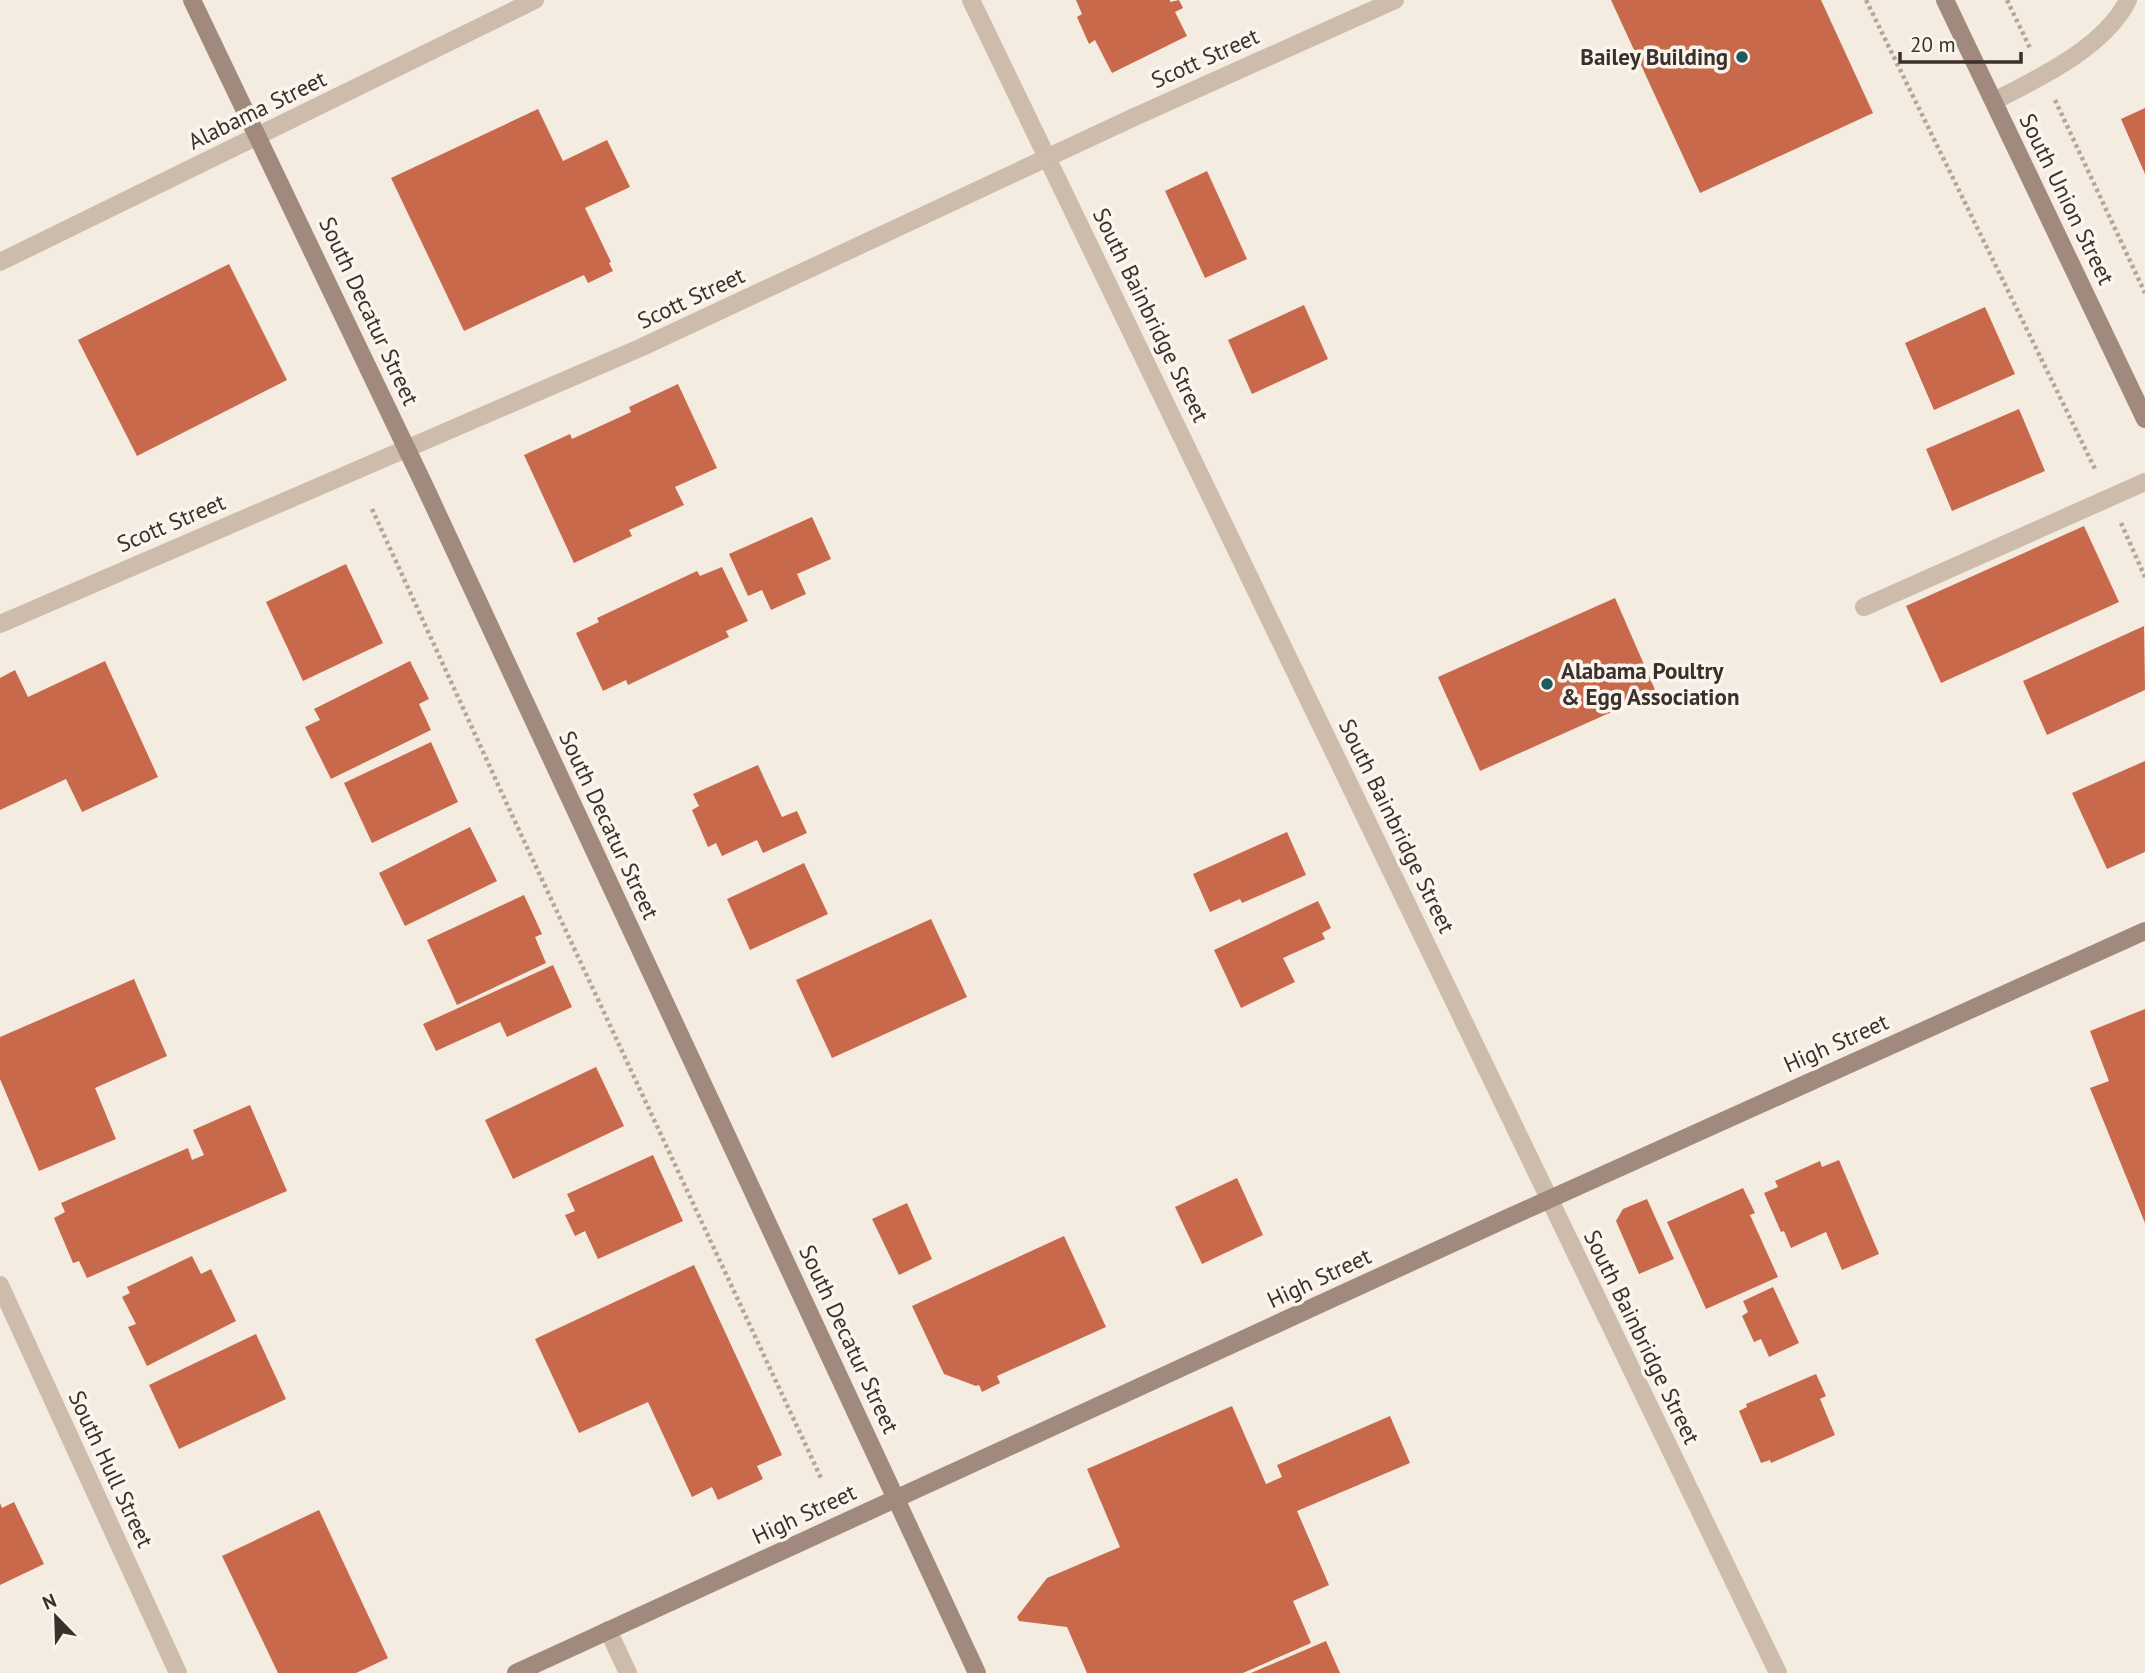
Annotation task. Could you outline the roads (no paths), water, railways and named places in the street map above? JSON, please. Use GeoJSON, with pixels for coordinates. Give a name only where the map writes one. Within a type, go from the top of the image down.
{"type":"FeatureCollection","features":[{"type":"Feature","properties":{"kind":"main road","name":"South Decatur Street"},"geometry":{"type":"LineString","coordinates":[[192,0],[406,447],[897,1498],[976,1673]]}},
{"type":"Feature","properties":{"kind":"main road","name":"South Union Street"},"geometry":{"type":"LineString","coordinates":[[1945,0],[2145,419]]}},
{"type":"Feature","properties":{"kind":"main road","name":"High Street"},"geometry":{"type":"LineString","coordinates":[[516,1673],[1549,1200],[2145,931]]}},
{"type":"Feature","properties":{"kind":"street","name":"Alabama Street"},"geometry":{"type":"LineString","coordinates":[[0,262],[535,0]]}},
{"type":"Feature","properties":{"kind":"street","name":"South Bainbridge Street"},"geometry":{"type":"LineString","coordinates":[[971,0],[1778,1673]]}},
{"type":"Feature","properties":{"kind":"street","name":"Scott Street"},"geometry":{"type":"LineString","coordinates":[[0,624],[640,348],[1143,113],[1395,0]]}},
{"type":"Feature","properties":{"kind":"street"},"geometry":{"type":"LineString","coordinates":[[1994,102],[2065,63],[2120,17],[2128,0]]}},
{"type":"Feature","properties":{"kind":"street"},"geometry":{"type":"LineString","coordinates":[[1864,607],[2145,482]]}},
{"type":"Feature","properties":{"kind":"street","name":"South Hull Street"},"geometry":{"type":"LineString","coordinates":[[0,1285],[178,1673]]}},
{"type":"Feature","properties":{"kind":"street"},"geometry":{"type":"LineString","coordinates":[[608,1630],[628,1673]]}},
{"type":"Feature","properties":{"kind":"place","name":"Bailey Building"},"geometry":{"type":"Point","coordinates":[1742,57]}},
{"type":"Feature","properties":{"kind":"place","name":"Alabama Poultry & Egg Association"},"geometry":{"type":"Point","coordinates":[1547,684]}}]}
